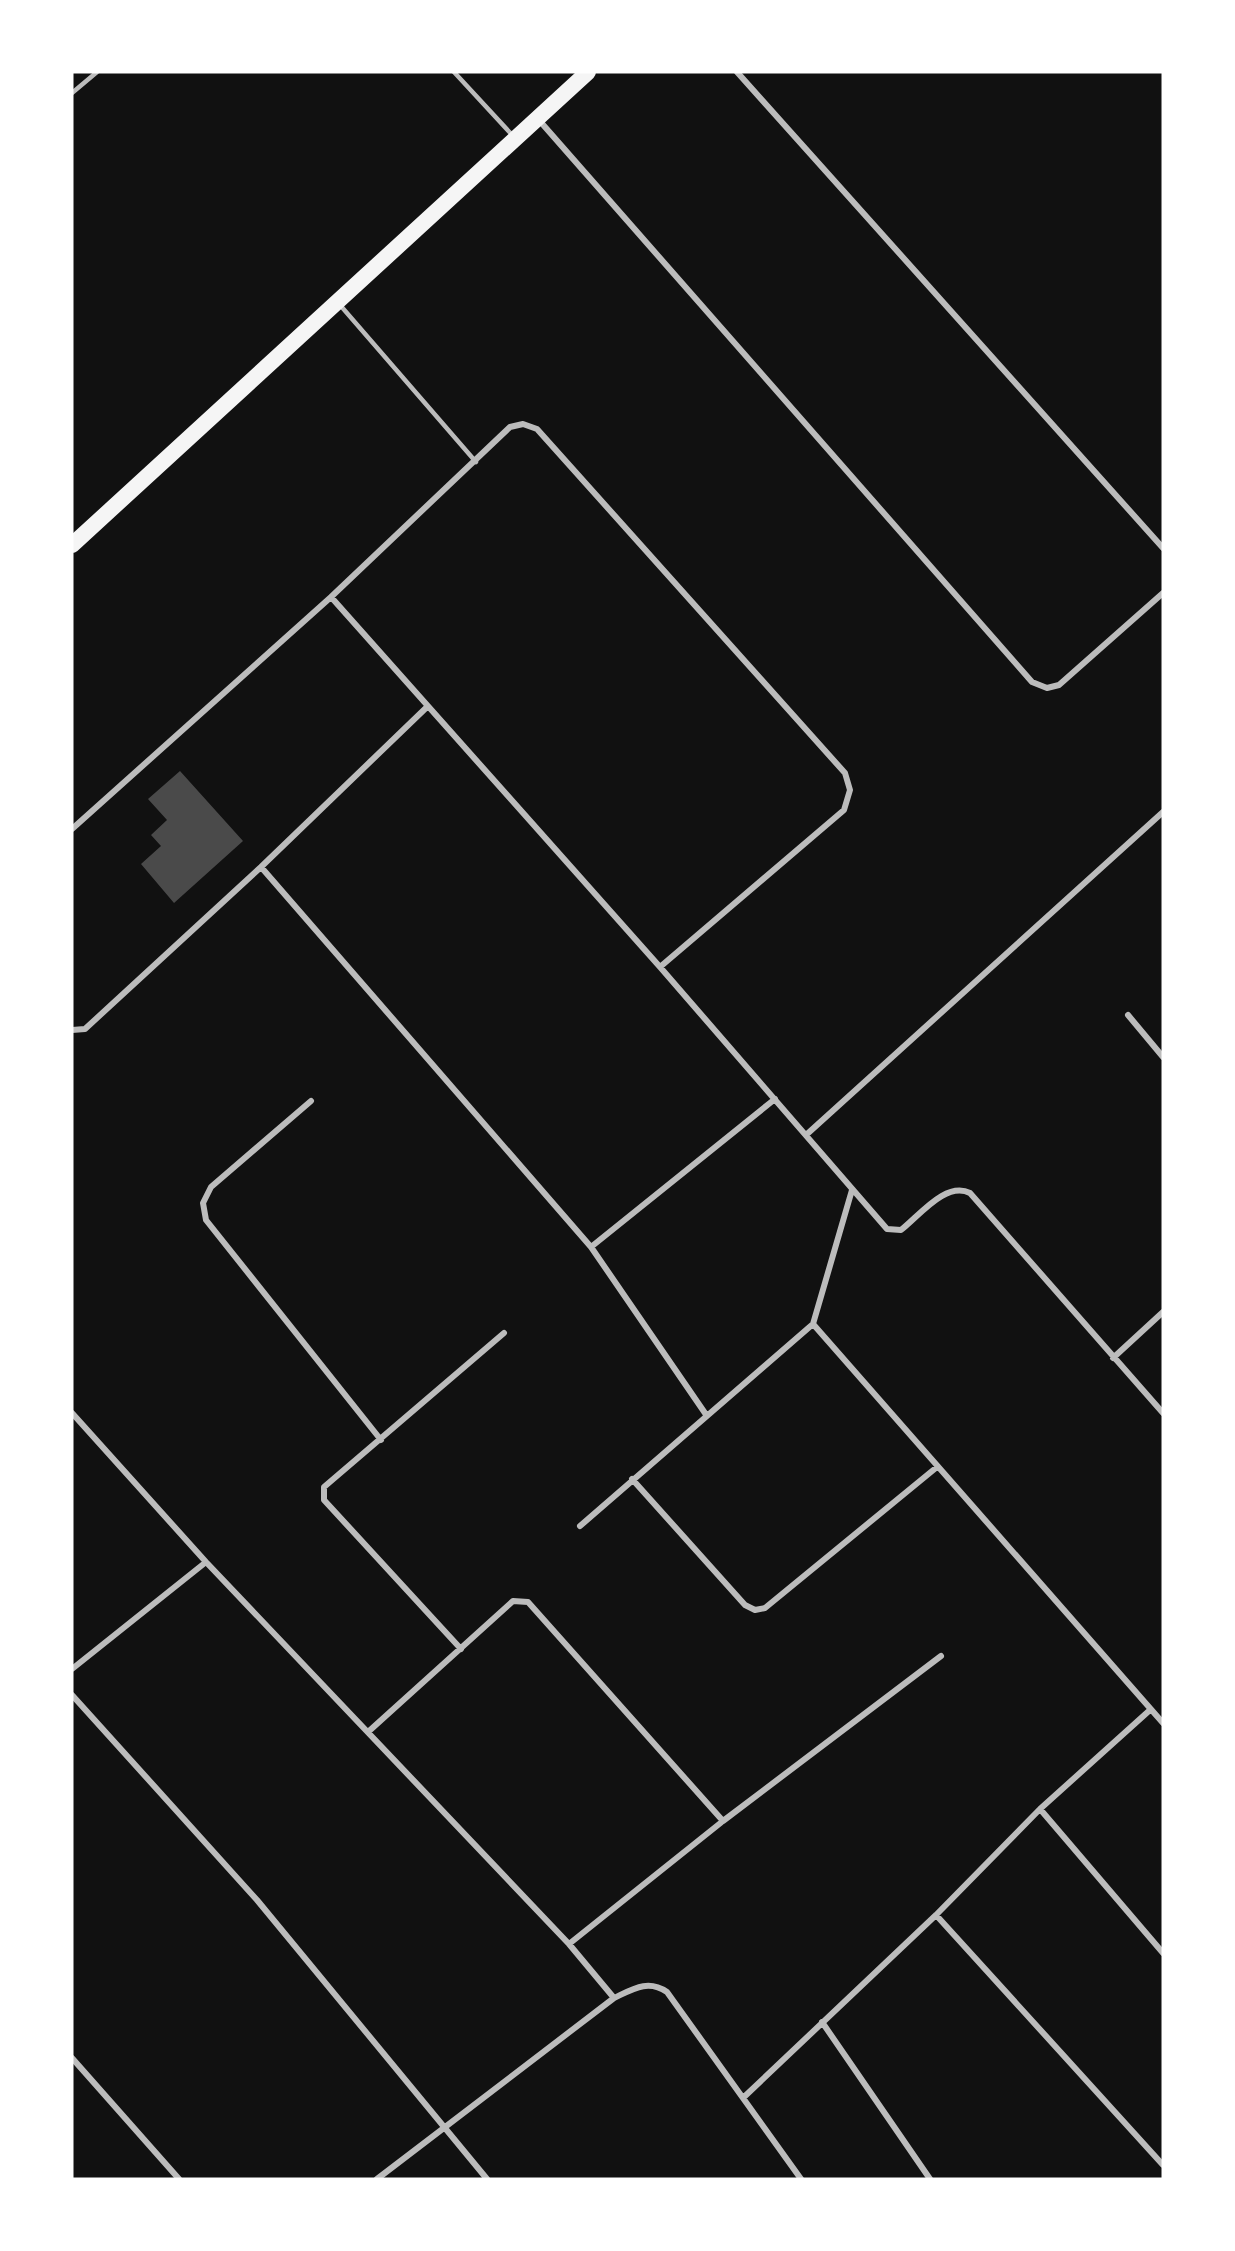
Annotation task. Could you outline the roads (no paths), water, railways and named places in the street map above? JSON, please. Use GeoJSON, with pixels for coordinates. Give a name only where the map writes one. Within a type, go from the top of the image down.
{"type":"FeatureCollection","features":[{"type":"Feature","properties":{"kind":"highway"},"geometry":{"type":"LineString","coordinates":[[72,545],[588,72]]}},
{"type":"Feature","properties":{"kind":"street"},"geometry":{"type":"LineString","coordinates":[[737,72],[1163,548]]}},
{"type":"Feature","properties":{"kind":"street"},"geometry":{"type":"LineString","coordinates":[[538,118],[1032,682],[1047,688],[1059,685],[1163,593]]}},
{"type":"Feature","properties":{"kind":"street"},"geometry":{"type":"LineString","coordinates":[[72,829],[331,597],[476,462],[510,427],[523,424],[537,429],[845,773],[850,790],[844,810],[660,966]]}},
{"type":"Feature","properties":{"kind":"street"},"geometry":{"type":"LineString","coordinates":[[331,597],[660,966],[887,1229],[893,1232],[901,1230],[950,1190],[960,1188],[970,1192],[1163,1413]]}},
{"type":"Feature","properties":{"kind":"street"},"geometry":{"type":"LineString","coordinates":[[72,1030],[85,1029],[261,867],[428,706]]}},
{"type":"Feature","properties":{"kind":"street"},"geometry":{"type":"LineString","coordinates":[[806,1135],[1163,812]]}},
{"type":"Feature","properties":{"kind":"street"},"geometry":{"type":"LineString","coordinates":[[261,867],[591,1247],[707,1416]]}},
{"type":"Feature","properties":{"kind":"street"},"geometry":{"type":"LineString","coordinates":[[1128,1015],[1163,1057]]}},
{"type":"Feature","properties":{"kind":"street"},"geometry":{"type":"LineString","coordinates":[[591,1247],[775,1098]]}},
{"type":"Feature","properties":{"kind":"street"},"geometry":{"type":"LineString","coordinates":[[311,1101],[211,1187],[203,1203],[206,1220],[381,1440]]}},
{"type":"Feature","properties":{"kind":"street"},"geometry":{"type":"LineString","coordinates":[[580,1526],[813,1324],[852,1190]]}},
{"type":"Feature","properties":{"kind":"street"},"geometry":{"type":"LineString","coordinates":[[1113,1358],[1163,1312]]}},
{"type":"Feature","properties":{"kind":"street"},"geometry":{"type":"LineString","coordinates":[[813,1324],[937,1467],[1030,1569],[1163,1724]]}},
{"type":"Feature","properties":{"kind":"street"},"geometry":{"type":"LineString","coordinates":[[461,1649],[324,1500],[324,1487],[504,1333]]}},
{"type":"Feature","properties":{"kind":"street"},"geometry":{"type":"LineString","coordinates":[[72,1413],[206,1562],[569,1944],[614,1998]]}},
{"type":"Feature","properties":{"kind":"street"},"geometry":{"type":"LineString","coordinates":[[633,1479],[744,1605],[755,1610],[765,1608],[937,1467]]}},
{"type":"Feature","properties":{"kind":"street"},"geometry":{"type":"LineString","coordinates":[[72,1668],[206,1562]]}},
{"type":"Feature","properties":{"kind":"street"},"geometry":{"type":"LineString","coordinates":[[368,1732],[513,1601],[528,1602],[723,1821]]}},
{"type":"Feature","properties":{"kind":"street"},"geometry":{"type":"LineString","coordinates":[[569,1944],[723,1821],[941,1656]]}},
{"type":"Feature","properties":{"kind":"street"},"geometry":{"type":"LineString","coordinates":[[72,1695],[257,1900],[487,2179]]}},
{"type":"Feature","properties":{"kind":"street"},"geometry":{"type":"LineString","coordinates":[[744,2097],[936,1916],[1040,1809],[1150,1710]]}},
{"type":"Feature","properties":{"kind":"street"},"geometry":{"type":"LineString","coordinates":[[1040,1809],[1163,1953]]}},
{"type":"Feature","properties":{"kind":"street"},"geometry":{"type":"LineString","coordinates":[[936,1916],[1163,2165]]}},
{"type":"Feature","properties":{"kind":"street"},"geometry":{"type":"LineString","coordinates":[[377,2179],[614,1998],[641,1985],[656,1984],[667,1992],[801,2179]]}},
{"type":"Feature","properties":{"kind":"street"},"geometry":{"type":"LineString","coordinates":[[822,2022],[930,2179]]}},
{"type":"Feature","properties":{"kind":"street"},"geometry":{"type":"LineString","coordinates":[[72,2058],[179,2179]]}},
{"type":"Feature","properties":{"kind":"lane"},"geometry":{"type":"LineString","coordinates":[[72,93],[98,72]]}},
{"type":"Feature","properties":{"kind":"lane"},"geometry":{"type":"LineString","coordinates":[[454,72],[516,139]]}},
{"type":"Feature","properties":{"kind":"lane"},"geometry":{"type":"LineString","coordinates":[[337,302],[476,462]]}}]}
